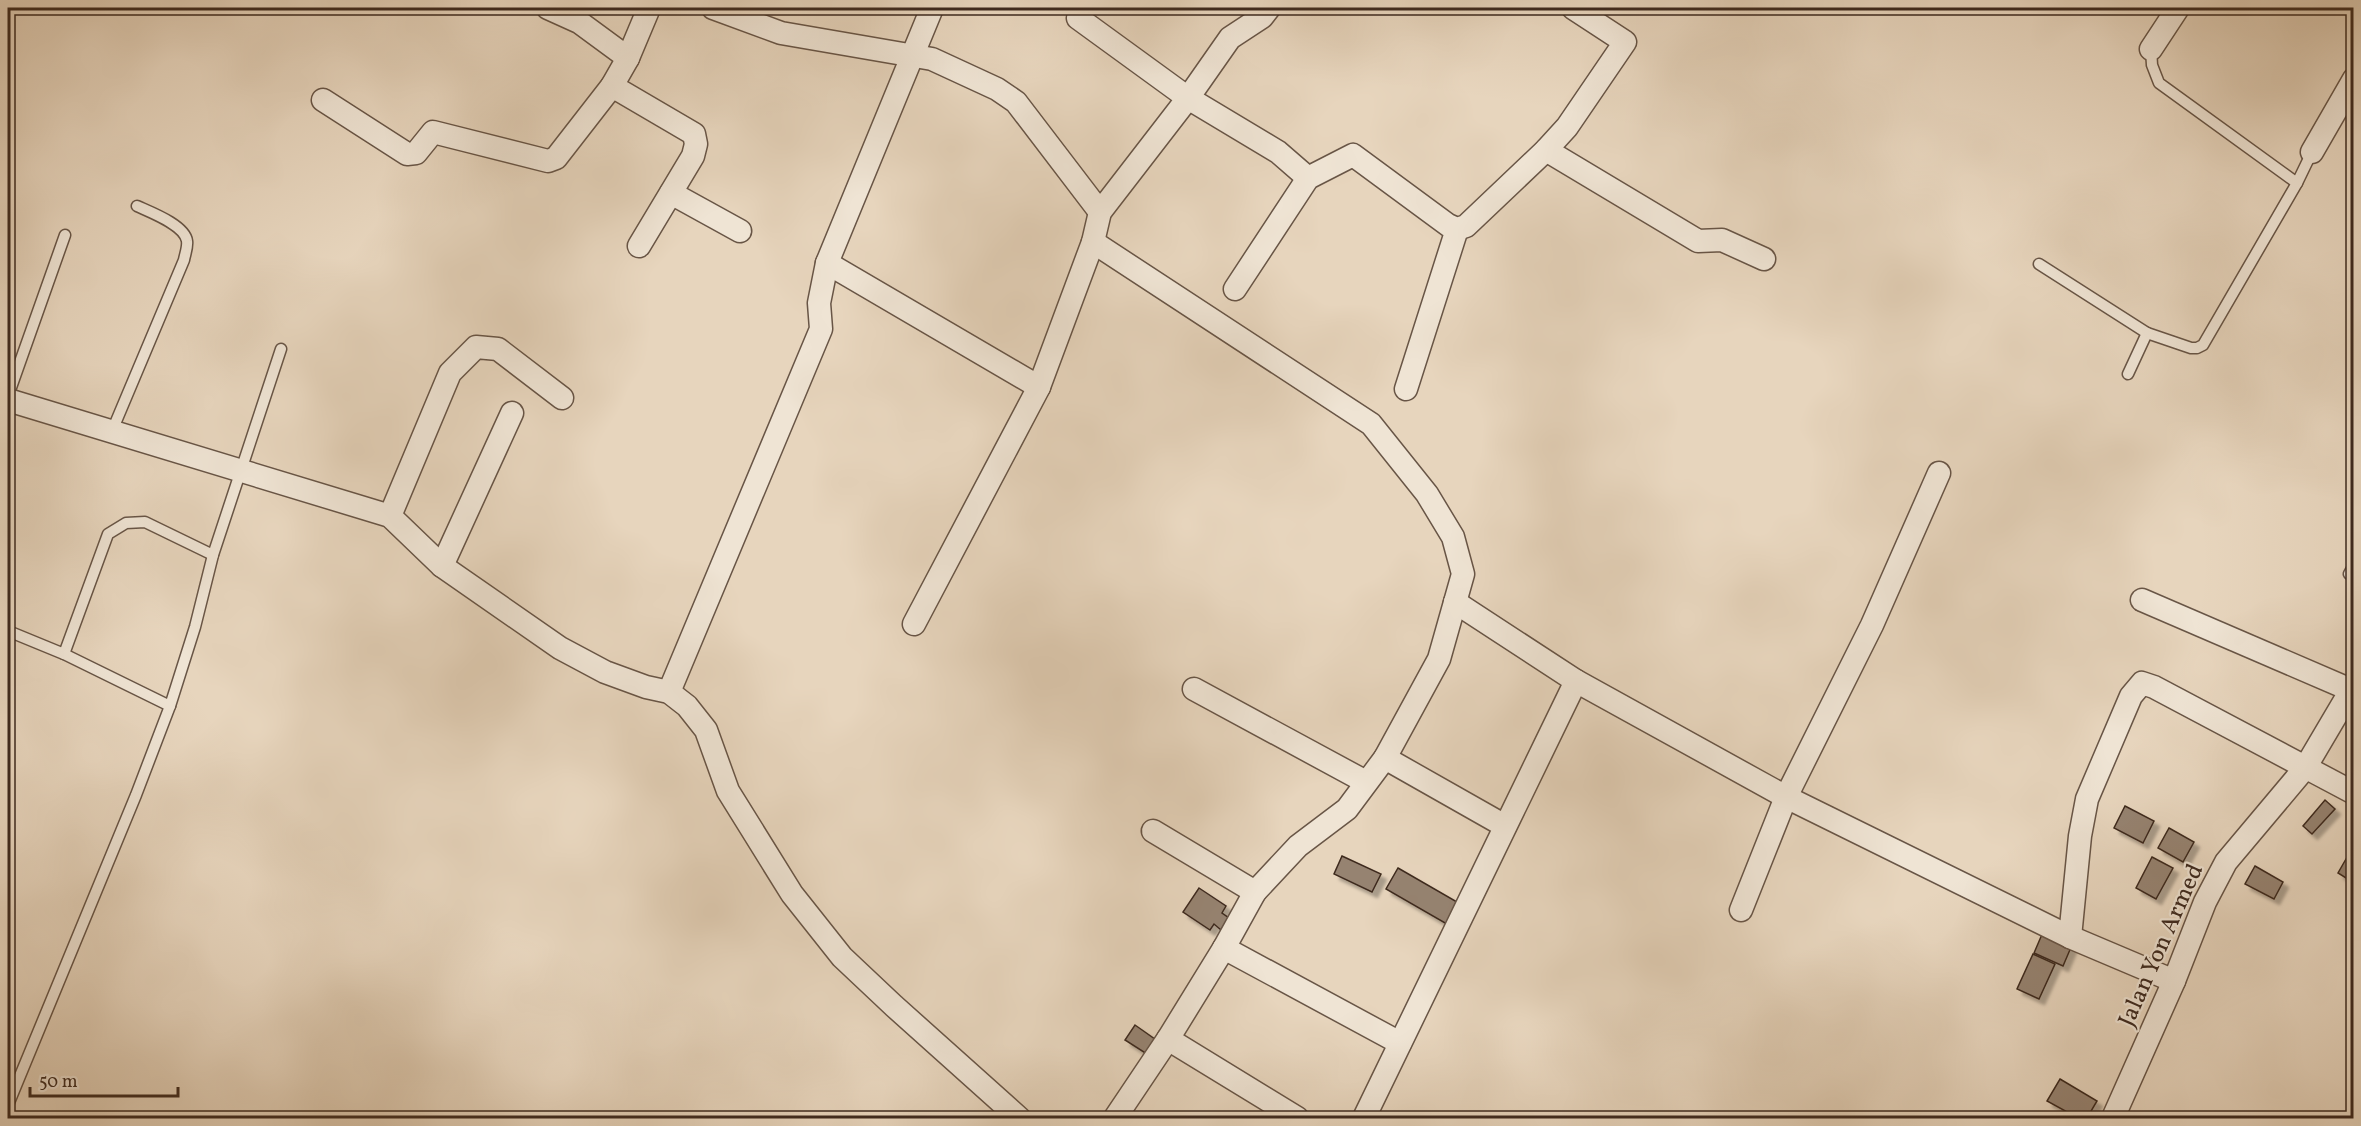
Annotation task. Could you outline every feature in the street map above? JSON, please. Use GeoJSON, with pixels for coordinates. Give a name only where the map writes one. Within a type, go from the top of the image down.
{"type":"FeatureCollection","features":[{"type":"Feature","properties":{"kind":"street"},"geometry":{"type":"LineString","coordinates":[[548,8],[579,22],[628,58]]}},
{"type":"Feature","properties":{"kind":"street"},"geometry":{"type":"LineString","coordinates":[[323,100],[407,153],[416,153],[433,132],[548,161],[556,158],[612,86],[628,58],[649,8]]}},
{"type":"Feature","properties":{"kind":"street"},"geometry":{"type":"LineString","coordinates":[[713,8],[781,33],[914,54],[932,59],[997,88],[1016,102],[1100,212]]}},
{"type":"Feature","properties":{"kind":"street"},"geometry":{"type":"LineString","coordinates":[[669,692],[821,329],[819,303],[828,263],[932,8]]}},
{"type":"Feature","properties":{"kind":"street"},"geometry":{"type":"LineString","coordinates":[[914,624],[1039,387],[1093,242],[1100,212],[1188,98],[1230,38],[1262,17],[1269,8]]}},
{"type":"Feature","properties":{"kind":"street"},"geometry":{"type":"LineString","coordinates":[[1235,289],[1308,178],[1353,155],[1448,225],[1457,228],[1466,226],[1567,127],[1625,42],[1573,8]]}},
{"type":"Feature","properties":{"kind":"street"},"geometry":{"type":"LineString","coordinates":[[2151,49],[2178,8]]}},
{"type":"Feature","properties":{"kind":"street"},"geometry":{"type":"LineString","coordinates":[[1078,18],[1188,98],[1278,152],[1308,178]]}},
{"type":"Feature","properties":{"kind":"street"},"geometry":{"type":"LineString","coordinates":[[2312,152],[2354,79]]}},
{"type":"Feature","properties":{"kind":"street"},"geometry":{"type":"LineString","coordinates":[[612,86],[694,134],[696,144],[693,156],[639,246]]}},
{"type":"Feature","properties":{"kind":"street"},"geometry":{"type":"LineString","coordinates":[[1546,150],[1698,241],[1722,240],[1764,259]]}},
{"type":"Feature","properties":{"kind":"street"},"geometry":{"type":"LineString","coordinates":[[671,193],[740,231]]}},
{"type":"Feature","properties":{"kind":"street"},"geometry":{"type":"LineString","coordinates":[[1406,389],[1457,228]]}},
{"type":"Feature","properties":{"kind":"street"},"geometry":{"type":"LineString","coordinates":[[1093,242],[1371,424],[1427,494],[1453,537],[1463,574],[1439,659],[1385,758],[1347,809],[1298,846],[1255,892],[1224,948],[1168,1039],[1115,1119]]}},
{"type":"Feature","properties":{"kind":"street"},"geometry":{"type":"LineString","coordinates":[[828,263],[1039,387]]}},
{"type":"Feature","properties":{"kind":"street"},"geometry":{"type":"LineString","coordinates":[[390,516],[450,373],[476,347],[498,349],[562,398]]}},
{"type":"Feature","properties":{"kind":"street"},"geometry":{"type":"LineString","coordinates":[[8,398],[390,516],[442,566],[569,653],[605,672],[646,687],[669,692],[687,706],[706,730],[728,791],[792,894],[842,957],[1019,1119]]}},
{"type":"Feature","properties":{"kind":"street"},"geometry":{"type":"LineString","coordinates":[[442,566],[512,413]]}},
{"type":"Feature","properties":{"kind":"street"},"geometry":{"type":"LineString","coordinates":[[1741,910],[1786,797],[1872,625],[1939,473]]}},
{"type":"Feature","properties":{"kind":"street"},"geometry":{"type":"LineString","coordinates":[[2142,600],[2352,687]]}},
{"type":"Feature","properties":{"kind":"street"},"geometry":{"type":"LineString","coordinates":[[1455,602],[1576,681],[1786,797],[2070,937],[2174,981]]}},
{"type":"Feature","properties":{"kind":"street"},"geometry":{"type":"LineString","coordinates":[[1364,1119],[1576,681]]}},
{"type":"Feature","properties":{"kind":"street"},"geometry":{"type":"LineString","coordinates":[[2070,937],[2080,837],[2087,799],[2131,696],[2142,683],[2154,687],[2354,793]]}},
{"type":"Feature","properties":{"kind":"street","name":"Jalan Yon Armed"},"geometry":{"type":"LineString","coordinates":[[2113,1119],[2174,981],[2205,902],[2226,862],[2305,768],[2352,687]]}},
{"type":"Feature","properties":{"kind":"street"},"geometry":{"type":"LineString","coordinates":[[1194,689],[1366,782]]}},
{"type":"Feature","properties":{"kind":"street"},"geometry":{"type":"LineString","coordinates":[[1385,758],[1505,826]]}},
{"type":"Feature","properties":{"kind":"street"},"geometry":{"type":"LineString","coordinates":[[1153,831],[1255,892]]}},
{"type":"Feature","properties":{"kind":"street"},"geometry":{"type":"LineString","coordinates":[[1224,948],[1400,1043]]}},
{"type":"Feature","properties":{"kind":"street"},"geometry":{"type":"LineString","coordinates":[[1168,1039],[1297,1119]]}},
{"type":"Feature","properties":{"kind":"lane"},"geometry":{"type":"LineString","coordinates":[[2151,49],[2152,66],[2158,83],[2297,183]]}},
{"type":"Feature","properties":{"kind":"lane"},"geometry":{"type":"LineString","coordinates":[[2039,264],[2147,333],[2197,348],[2204,345],[2297,183],[2312,152]]}},
{"type":"Feature","properties":{"kind":"lane"},"geometry":{"type":"LineString","coordinates":[[112,431],[184,260],[188,243],[186,236],[178,227],[137,206]]}},
{"type":"Feature","properties":{"kind":"lane"},"geometry":{"type":"LineString","coordinates":[[8,398],[65,235]]}},
{"type":"Feature","properties":{"kind":"lane"},"geometry":{"type":"LineString","coordinates":[[2128,374],[2147,333]]}},
{"type":"Feature","properties":{"kind":"lane"},"geometry":{"type":"LineString","coordinates":[[8,1105],[136,795],[170,706],[195,627],[213,555],[281,349]]}},
{"type":"Feature","properties":{"kind":"lane"},"geometry":{"type":"LineString","coordinates":[[64,654],[108,534],[126,523],[145,522],[213,555]]}},
{"type":"Feature","properties":{"kind":"lane"},"geometry":{"type":"LineString","coordinates":[[8,631],[64,654],[170,706]]}},
{"type":"Feature","properties":{"kind":"building"},"geometry":{"type":"Polygon","coordinates":[[[2325,800],[2335,809],[2312,834],[2303,826],[2325,800]]]}},
{"type":"Feature","properties":{"kind":"building"},"geometry":{"type":"Polygon","coordinates":[[[2125,806],[2154,821],[2143,843],[2114,828],[2125,806]]]}},
{"type":"Feature","properties":{"kind":"building"},"geometry":{"type":"Polygon","coordinates":[[[2169,828],[2194,842],[2183,862],[2158,848],[2169,828]]]}},
{"type":"Feature","properties":{"kind":"building"},"geometry":{"type":"Polygon","coordinates":[[[2350,852],[2354,853],[2354,883],[2338,873],[2350,852]]]}},
{"type":"Feature","properties":{"kind":"building"},"geometry":{"type":"Polygon","coordinates":[[[1342,856],[1381,874],[1372,892],[1334,874],[1342,856]]]}},
{"type":"Feature","properties":{"kind":"building"},"geometry":{"type":"Polygon","coordinates":[[[2152,857],[2173,868],[2156,899],[2136,888],[2152,857]]]}},
{"type":"Feature","properties":{"kind":"building"},"geometry":{"type":"Polygon","coordinates":[[[2255,866],[2283,882],[2274,899],[2245,884],[2255,866]]]}},
{"type":"Feature","properties":{"kind":"building"},"geometry":{"type":"Polygon","coordinates":[[[1398,868],[1464,906],[1452,927],[1386,889],[1398,868]]]}},
{"type":"Feature","properties":{"kind":"building"},"geometry":{"type":"Polygon","coordinates":[[[1199,888],[1226,906],[1222,913],[1229,918],[1221,930],[1214,924],[1210,930],[1183,912],[1199,888]]]}},
{"type":"Feature","properties":{"kind":"building"},"geometry":{"type":"Polygon","coordinates":[[[2043,932],[2072,945],[2063,966],[2034,953],[2043,932]]]}},
{"type":"Feature","properties":{"kind":"building"},"geometry":{"type":"Polygon","coordinates":[[[2033,954],[2055,964],[2039,999],[2017,989],[2033,954]]]}},
{"type":"Feature","properties":{"kind":"building"},"geometry":{"type":"Polygon","coordinates":[[[1135,1025],[1159,1042],[1150,1056],[1125,1040],[1135,1025]]]}},
{"type":"Feature","properties":{"kind":"building"},"geometry":{"type":"Polygon","coordinates":[[[2060,1079],[2097,1101],[2087,1118],[2078,1118],[2047,1101],[2060,1079]]]}}]}
